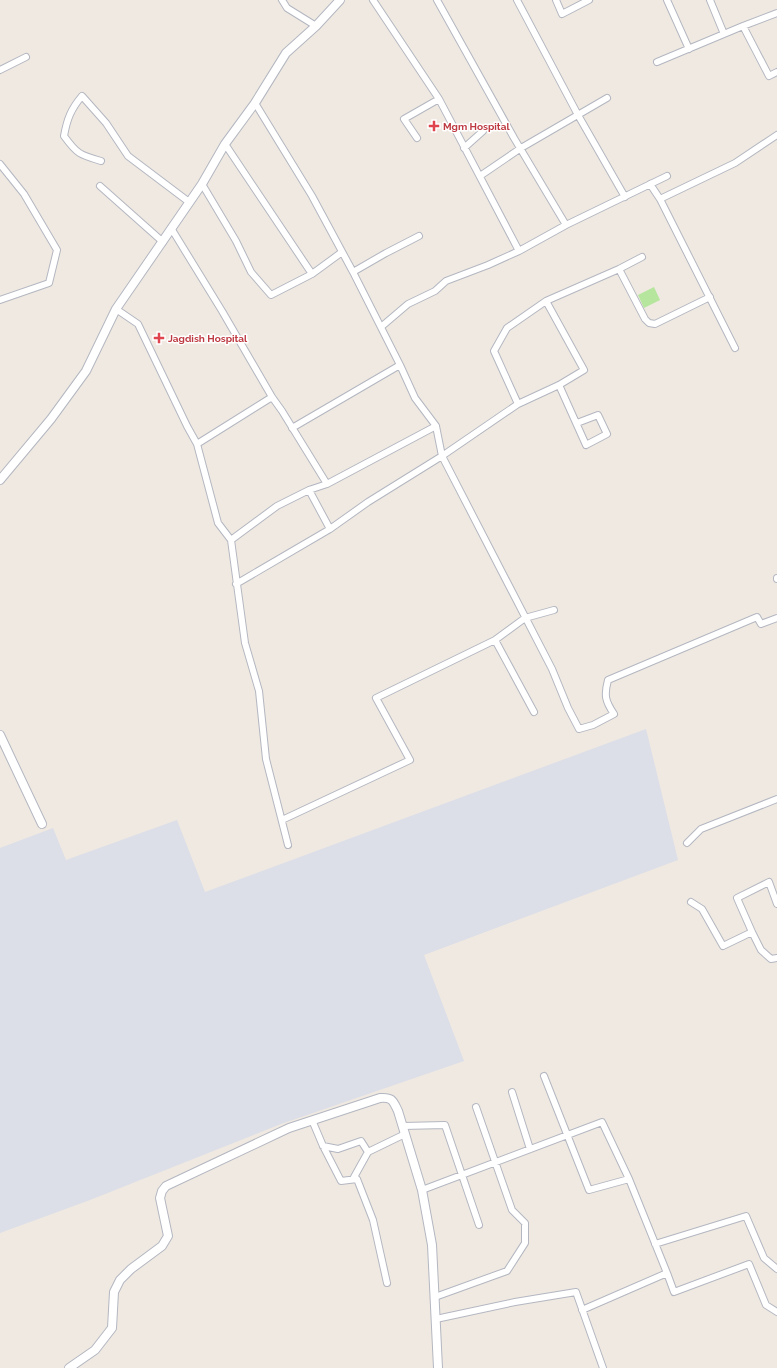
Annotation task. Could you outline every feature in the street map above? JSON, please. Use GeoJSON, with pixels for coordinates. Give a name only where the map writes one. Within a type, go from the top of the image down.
{"type":"FeatureCollection","features":[{"type":"Feature","properties":{"kind":"street"},"geometry":{"type":"LineString","coordinates":[[282,0],[287,8],[316,26]]}},
{"type":"Feature","properties":{"kind":"street"},"geometry":{"type":"LineString","coordinates":[[0,480],[51,419],[86,371],[116,309],[202,184],[225,144],[255,103],[286,53],[316,26],[340,0]]}},
{"type":"Feature","properties":{"kind":"street"},"geometry":{"type":"LineString","coordinates":[[373,0],[439,99],[519,251]]}},
{"type":"Feature","properties":{"kind":"street"},"geometry":{"type":"LineString","coordinates":[[436,0],[566,225]]}},
{"type":"Feature","properties":{"kind":"street"},"geometry":{"type":"LineString","coordinates":[[517,0],[578,115],[625,197]]}},
{"type":"Feature","properties":{"kind":"street"},"geometry":{"type":"LineString","coordinates":[[556,0],[562,14],[589,0]]}},
{"type":"Feature","properties":{"kind":"street"},"geometry":{"type":"LineString","coordinates":[[667,0],[689,49]]}},
{"type":"Feature","properties":{"kind":"street"},"geometry":{"type":"LineString","coordinates":[[710,0],[724,34]]}},
{"type":"Feature","properties":{"kind":"street"},"geometry":{"type":"LineString","coordinates":[[657,62],[777,13]]}},
{"type":"Feature","properties":{"kind":"street"},"geometry":{"type":"LineString","coordinates":[[743,26],[769,76],[777,72]]}},
{"type":"Feature","properties":{"kind":"street"},"geometry":{"type":"LineString","coordinates":[[0,70],[26,57]]}},
{"type":"Feature","properties":{"kind":"street"},"geometry":{"type":"LineString","coordinates":[[101,161],[84,156],[74,149],[64,136],[66,122],[75,105],[82,96],[106,123],[128,156],[189,202]]}},
{"type":"Feature","properties":{"kind":"street"},"geometry":{"type":"LineString","coordinates":[[480,176],[521,148],[607,98]]}},
{"type":"Feature","properties":{"kind":"street"},"geometry":{"type":"LineString","coordinates":[[417,138],[404,119],[439,99]]}},
{"type":"Feature","properties":{"kind":"street"},"geometry":{"type":"LineString","coordinates":[[255,103],[312,196],[353,272],[415,398],[436,426],[442,456],[552,669],[568,708],[579,729],[592,725],[614,714],[608,705],[605,692],[608,680],[757,617],[761,624],[777,618]]}},
{"type":"Feature","properties":{"kind":"street"},"geometry":{"type":"LineString","coordinates":[[464,148],[484,131]]}},
{"type":"Feature","properties":{"kind":"street"},"geometry":{"type":"LineString","coordinates":[[660,199],[735,163],[777,135]]}},
{"type":"Feature","properties":{"kind":"street"},"geometry":{"type":"LineString","coordinates":[[225,144],[312,274]]}},
{"type":"Feature","properties":{"kind":"street"},"geometry":{"type":"LineString","coordinates":[[0,164],[24,194],[57,250],[49,283],[0,300]]}},
{"type":"Feature","properties":{"kind":"street"},"geometry":{"type":"LineString","coordinates":[[381,327],[408,304],[435,291],[446,281],[519,251],[566,225],[667,176]]}},
{"type":"Feature","properties":{"kind":"street"},"geometry":{"type":"LineString","coordinates":[[202,184],[236,241],[251,272],[271,295],[312,274],[342,252]]}},
{"type":"Feature","properties":{"kind":"street"},"geometry":{"type":"LineString","coordinates":[[650,184],[660,199],[735,348]]}},
{"type":"Feature","properties":{"kind":"street"},"geometry":{"type":"LineString","coordinates":[[100,186],[163,242]]}},
{"type":"Feature","properties":{"kind":"street"},"geometry":{"type":"LineString","coordinates":[[171,228],[272,397],[327,484]]}},
{"type":"Feature","properties":{"kind":"street"},"geometry":{"type":"LineString","coordinates":[[353,272],[419,236]]}},
{"type":"Feature","properties":{"kind":"street"},"geometry":{"type":"LineString","coordinates":[[518,404],[494,351],[507,328],[546,301],[619,269],[642,256]]}},
{"type":"Feature","properties":{"kind":"street"},"geometry":{"type":"LineString","coordinates":[[619,269],[645,319],[649,323],[655,324],[710,297]]}},
{"type":"Feature","properties":{"kind":"street"},"geometry":{"type":"LineString","coordinates":[[236,584],[330,529],[368,502],[442,456],[518,404],[559,385],[584,370],[546,301]]}},
{"type":"Feature","properties":{"kind":"street"},"geometry":{"type":"LineString","coordinates":[[116,309],[138,324],[197,444],[218,523],[231,540],[245,643],[259,691],[266,759],[288,845]]}},
{"type":"Feature","properties":{"kind":"street"},"geometry":{"type":"LineString","coordinates":[[292,428],[400,365]]}},
{"type":"Feature","properties":{"kind":"street"},"geometry":{"type":"LineString","coordinates":[[559,385],[586,445],[607,434],[598,415],[577,423]]}},
{"type":"Feature","properties":{"kind":"street"},"geometry":{"type":"LineString","coordinates":[[197,444],[272,397]]}},
{"type":"Feature","properties":{"kind":"street"},"geometry":{"type":"LineString","coordinates":[[231,540],[277,506],[309,490],[327,484],[436,426]]}},
{"type":"Feature","properties":{"kind":"street"},"geometry":{"type":"LineString","coordinates":[[309,490],[330,529]]}},
{"type":"Feature","properties":{"kind":"street"},"geometry":{"type":"LineString","coordinates":[[282,820],[410,760],[376,698],[495,640],[526,618],[554,610]]}},
{"type":"Feature","properties":{"kind":"street"},"geometry":{"type":"LineString","coordinates":[[495,640],[534,712]]}},
{"type":"Feature","properties":{"kind":"street"},"geometry":{"type":"LineString","coordinates":[[0,735],[42,824]]}},
{"type":"Feature","properties":{"kind":"street"},"geometry":{"type":"LineString","coordinates":[[687,843],[701,830],[777,799]]}},
{"type":"Feature","properties":{"kind":"street"},"geometry":{"type":"LineString","coordinates":[[777,904],[769,882],[737,898],[761,950],[771,959],[777,958]]}},
{"type":"Feature","properties":{"kind":"street"},"geometry":{"type":"LineString","coordinates":[[691,902],[702,909],[723,946],[752,932]]}},
{"type":"Feature","properties":{"kind":"street"},"geometry":{"type":"LineString","coordinates":[[544,1076],[589,1190],[629,1179]]}},
{"type":"Feature","properties":{"kind":"street"},"geometry":{"type":"LineString","coordinates":[[512,1092],[530,1149]]}},
{"type":"Feature","properties":{"kind":"street"},"geometry":{"type":"LineString","coordinates":[[69,1368],[95,1350],[112,1328],[114,1292],[120,1280],[130,1269],[162,1246],[168,1236],[160,1198],[162,1191],[171,1184],[289,1128],[380,1098],[388,1097],[392,1100],[398,1111],[422,1190],[432,1245],[438,1368]]}},
{"type":"Feature","properties":{"kind":"street"},"geometry":{"type":"LineString","coordinates":[[435,1297],[507,1271],[525,1243],[525,1223],[512,1210],[476,1107]]}},
{"type":"Feature","properties":{"kind":"street"},"geometry":{"type":"LineString","coordinates":[[312,1120],[323,1146],[341,1181],[357,1179],[373,1220],[387,1283]]}},
{"type":"Feature","properties":{"kind":"street"},"geometry":{"type":"LineString","coordinates":[[422,1190],[602,1122],[629,1179],[674,1292],[749,1264],[766,1305],[777,1312]]}},
{"type":"Feature","properties":{"kind":"street"},"geometry":{"type":"LineString","coordinates":[[353,1180],[368,1152],[404,1130],[445,1125],[480,1225]]}},
{"type":"Feature","properties":{"kind":"street"},"geometry":{"type":"LineString","coordinates":[[323,1146],[338,1149],[362,1141],[368,1152]]}},
{"type":"Feature","properties":{"kind":"street"},"geometry":{"type":"LineString","coordinates":[[655,1244],[746,1216],[764,1258],[777,1269]]}},
{"type":"Feature","properties":{"kind":"street"},"geometry":{"type":"LineString","coordinates":[[582,1310],[667,1273]]}},
{"type":"Feature","properties":{"kind":"street"},"geometry":{"type":"LineString","coordinates":[[436,1320],[515,1302],[576,1292],[603,1368]]}},
{"type":"Feature","properties":{"kind":"shaded area"},"geometry":{"type":"Polygon","coordinates":[[[646,729],[678,860],[424,955],[464,1061],[281,1124],[90,1200],[0,1233],[0,848],[53,828],[66,860],[177,820],[205,892],[646,729]]]}},
{"type":"Feature","properties":{"kind":"green space"},"geometry":{"type":"Polygon","coordinates":[[[654,287],[660,300],[644,308],[638,295],[654,287]]]}},
{"type":"Feature","properties":{"kind":"place","name":"Mgm Hospital"},"geometry":{"type":"Point","coordinates":[434,126]}},
{"type":"Feature","properties":{"kind":"place","name":"Jagdish Hospital"},"geometry":{"type":"Point","coordinates":[159,338]}}]}
